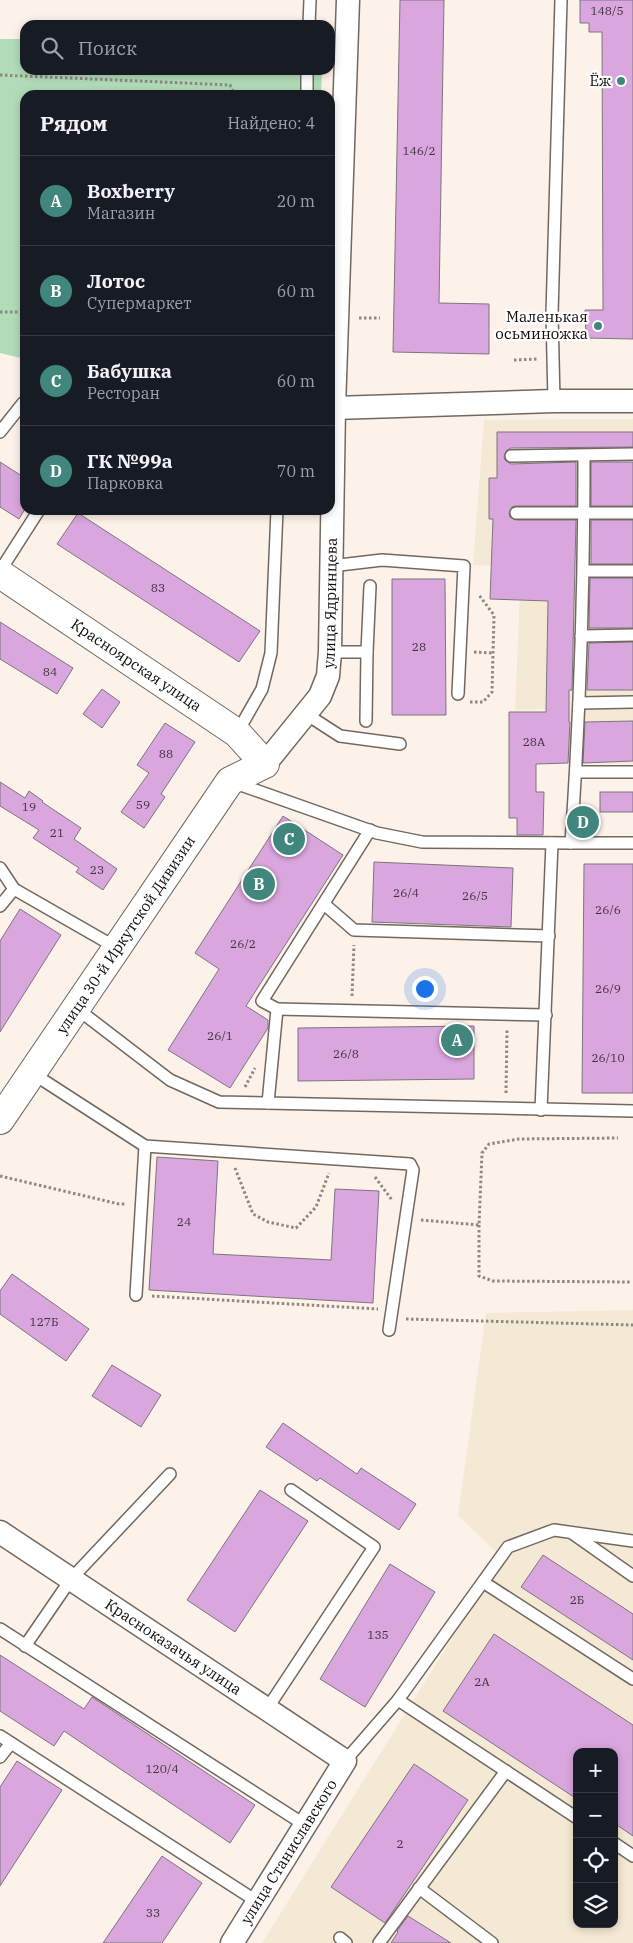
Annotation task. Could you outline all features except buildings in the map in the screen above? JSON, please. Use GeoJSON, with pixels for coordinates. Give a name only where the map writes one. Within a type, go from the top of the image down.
{"type":"FeatureCollection","features":[{"type":"Feature","properties":{"kind":"street","name":"улица Ядринцева"},"geometry":{"type":"LineString","coordinates":[[335,332],[348,0]]}},
{"type":"Feature","properties":{"kind":"street"},"geometry":{"type":"LineString","coordinates":[[335,408],[554,401],[633,402]]}},
{"type":"Feature","properties":{"kind":"street","name":"улица Ядринцева"},"geometry":{"type":"LineString","coordinates":[[265,764],[320,696],[328,676],[332,515]]}},
{"type":"Feature","properties":{"kind":"street","name":"Красноярская улица"},"geometry":{"type":"LineString","coordinates":[[0,572],[237,733],[265,764]]}},
{"type":"Feature","properties":{"kind":"street"},"geometry":{"type":"LineString","coordinates":[[230,781],[265,764]]}},
{"type":"Feature","properties":{"kind":"street","name":"улица 30-й Иркутской Дивизии"},"geometry":{"type":"LineString","coordinates":[[0,1120],[230,781]]}},
{"type":"Feature","properties":{"kind":"street","name":"Красноказачья улица"},"geometry":{"type":"LineString","coordinates":[[0,1532],[345,1761]]}},
{"type":"Feature","properties":{"kind":"street","name":"улица Станиславского"},"geometry":{"type":"LineString","coordinates":[[232,1943],[345,1761]]}},
{"type":"Feature","properties":{"kind":"lane"},"geometry":{"type":"LineString","coordinates":[[309,20],[310,0]]}},
{"type":"Feature","properties":{"kind":"lane"},"geometry":{"type":"LineString","coordinates":[[554,401],[552,314],[561,0]]}},
{"type":"Feature","properties":{"kind":"lane"},"geometry":{"type":"LineString","coordinates":[[307,90],[308,75]]}},
{"type":"Feature","properties":{"kind":"lane"},"geometry":{"type":"LineString","coordinates":[[0,432],[20,407]]}},
{"type":"Feature","properties":{"kind":"lane"},"geometry":{"type":"LineString","coordinates":[[511,456],[633,454]]}},
{"type":"Feature","properties":{"kind":"lane"},"geometry":{"type":"LineString","coordinates":[[571,843],[576,772],[584,571],[584,456]]}},
{"type":"Feature","properties":{"kind":"lane"},"geometry":{"type":"LineString","coordinates":[[516,513],[633,513]]}},
{"type":"Feature","properties":{"kind":"lane"},"geometry":{"type":"LineString","coordinates":[[0,572],[36,515]]}},
{"type":"Feature","properties":{"kind":"lane"},"geometry":{"type":"LineString","coordinates":[[237,733],[262,690],[271,654],[276,515]]}},
{"type":"Feature","properties":{"kind":"lane"},"geometry":{"type":"LineString","coordinates":[[332,566],[382,560],[464,566],[458,694]]}},
{"type":"Feature","properties":{"kind":"lane"},"geometry":{"type":"LineString","coordinates":[[584,571],[633,571]]}},
{"type":"Feature","properties":{"kind":"lane"},"geometry":{"type":"LineString","coordinates":[[366,721],[370,586]]}},
{"type":"Feature","properties":{"kind":"lane"},"geometry":{"type":"LineString","coordinates":[[580,636],[633,636]]}},
{"type":"Feature","properties":{"kind":"lane"},"geometry":{"type":"LineString","coordinates":[[330,652],[367,652]]}},
{"type":"Feature","properties":{"kind":"lane"},"geometry":{"type":"LineString","coordinates":[[579,703],[633,702]]}},
{"type":"Feature","properties":{"kind":"lane"},"geometry":{"type":"LineString","coordinates":[[306,714],[340,736],[400,744]]}},
{"type":"Feature","properties":{"kind":"lane"},"geometry":{"type":"LineString","coordinates":[[576,772],[633,772]]}},
{"type":"Feature","properties":{"kind":"lane"},"geometry":{"type":"LineString","coordinates":[[230,781],[370,830],[422,842],[633,843]]}},
{"type":"Feature","properties":{"kind":"lane"},"geometry":{"type":"LineString","coordinates":[[370,830],[262,1001],[277,1009],[546,1015]]}},
{"type":"Feature","properties":{"kind":"lane"},"geometry":{"type":"LineString","coordinates":[[542,1110],[552,843]]}},
{"type":"Feature","properties":{"kind":"lane"},"geometry":{"type":"LineString","coordinates":[[0,868],[14,889],[117,948]]}},
{"type":"Feature","properties":{"kind":"lane"},"geometry":{"type":"LineString","coordinates":[[0,906],[14,889]]}},
{"type":"Feature","properties":{"kind":"lane"},"geometry":{"type":"LineString","coordinates":[[324,904],[354,930],[549,936]]}},
{"type":"Feature","properties":{"kind":"lane"},"geometry":{"type":"LineString","coordinates":[[76,1008],[170,1080],[219,1102],[633,1111]]}},
{"type":"Feature","properties":{"kind":"lane"},"geometry":{"type":"LineString","coordinates":[[268,1103],[277,1009]]}},
{"type":"Feature","properties":{"kind":"lane"},"geometry":{"type":"LineString","coordinates":[[32,1073],[145,1146],[410,1164],[413,1170],[391,1319]]}},
{"type":"Feature","properties":{"kind":"lane"},"geometry":{"type":"LineString","coordinates":[[136,1296],[145,1146]]}},
{"type":"Feature","properties":{"kind":"lane"},"geometry":{"type":"LineString","coordinates":[[25,1646],[71,1579],[170,1474]]}},
{"type":"Feature","properties":{"kind":"lane"},"geometry":{"type":"LineString","coordinates":[[267,1709],[374,1547],[291,1490]]}},
{"type":"Feature","properties":{"kind":"lane"},"geometry":{"type":"LineString","coordinates":[[345,1761],[398,1700],[508,1547],[554,1530],[633,1541]]}},
{"type":"Feature","properties":{"kind":"lane"},"geometry":{"type":"LineString","coordinates":[[571,1532],[633,1576]]}},
{"type":"Feature","properties":{"kind":"lane"},"geometry":{"type":"LineString","coordinates":[[483,1582],[633,1678]]}},
{"type":"Feature","properties":{"kind":"lane"},"geometry":{"type":"LineString","coordinates":[[0,1630],[305,1825]]}},
{"type":"Feature","properties":{"kind":"lane"},"geometry":{"type":"LineString","coordinates":[[398,1700],[573,1815]]}},
{"type":"Feature","properties":{"kind":"lane"},"geometry":{"type":"LineString","coordinates":[[0,1736],[258,1902]]}},
{"type":"Feature","properties":{"kind":"lane"},"geometry":{"type":"LineString","coordinates":[[0,1757],[11,1743]]}},
{"type":"Feature","properties":{"kind":"lane"},"geometry":{"type":"LineString","coordinates":[[379,1943],[506,1771]]}},
{"type":"Feature","properties":{"kind":"lane"},"geometry":{"type":"LineString","coordinates":[[618,1846],[633,1856]]}},
{"type":"Feature","properties":{"kind":"lane"},"geometry":{"type":"LineString","coordinates":[[419,1888],[492,1943]]}},
{"type":"Feature","properties":{"kind":"path"},"geometry":{"type":"LineString","coordinates":[[0,75],[230,85],[232,90]]}},
{"type":"Feature","properties":{"kind":"path"},"geometry":{"type":"LineString","coordinates":[[0,312],[20,312]]}},
{"type":"Feature","properties":{"kind":"path"},"geometry":{"type":"LineString","coordinates":[[359,318],[380,318]]}},
{"type":"Feature","properties":{"kind":"path"},"geometry":{"type":"LineString","coordinates":[[514,360],[553,359]]}},
{"type":"Feature","properties":{"kind":"path"},"geometry":{"type":"LineString","coordinates":[[458,694],[468,702],[483,702],[492,692],[494,615],[463,572]]}},
{"type":"Feature","properties":{"kind":"path"},"geometry":{"type":"LineString","coordinates":[[351,1011],[354,930]]}},
{"type":"Feature","properties":{"kind":"path"},"geometry":{"type":"LineString","coordinates":[[506,1109],[508,1014]]}},
{"type":"Feature","properties":{"kind":"path"},"geometry":{"type":"LineString","coordinates":[[618,1138],[518,1139],[489,1144],[482,1153],[479,1276],[493,1281],[631,1282]]}},
{"type":"Feature","properties":{"kind":"path"},"geometry":{"type":"LineString","coordinates":[[228,1151],[253,1214],[268,1222],[296,1228],[316,1207],[335,1158]]}},
{"type":"Feature","properties":{"kind":"path"},"geometry":{"type":"LineString","coordinates":[[363,1160],[406,1219],[479,1225]]}},
{"type":"Feature","properties":{"kind":"path"},"geometry":{"type":"LineString","coordinates":[[0,1176],[119,1204],[142,1203]]}},
{"type":"Feature","properties":{"kind":"path"},"geometry":{"type":"LineString","coordinates":[[136,1296],[391,1319],[633,1325]]}},
{"type":"Feature","properties":{"kind":"shaded area"},"geometry":{"type":"Polygon","coordinates":[[[633,419],[633,764],[565,763],[565,709],[515,710],[521,568],[473,565],[484,420],[633,419]]]}},
{"type":"Feature","properties":{"kind":"shaded area"},"geometry":{"type":"Polygon","coordinates":[[[633,1310],[633,1943],[262,1943],[502,1558],[458,1515],[486,1313],[633,1310]]]}},
{"type":"Feature","properties":{"kind":"green space"},"geometry":{"type":"Polygon","coordinates":[[[0,39],[20,39],[20,75],[322,75],[321,90],[20,90],[20,358],[0,353],[0,39]]]}},
{"type":"Feature","properties":{"kind":"place","name":"Ёж"},"geometry":{"type":"Point","coordinates":[621,81]}},
{"type":"Feature","properties":{"kind":"place","name":"Маленькая осьминожка"},"geometry":{"type":"Point","coordinates":[598,326]}},
{"type":"Feature","properties":{"kind":"place","name":"ГК №99а"},"geometry":{"type":"Point","coordinates":[583,822]}},
{"type":"Feature","properties":{"kind":"place","name":"Бабушка"},"geometry":{"type":"Point","coordinates":[289,839]}},
{"type":"Feature","properties":{"kind":"place","name":"Лотос"},"geometry":{"type":"Point","coordinates":[259,884]}},
{"type":"Feature","properties":{"kind":"place","name":"Boxberry"},"geometry":{"type":"Point","coordinates":[457,1040]}}]}
